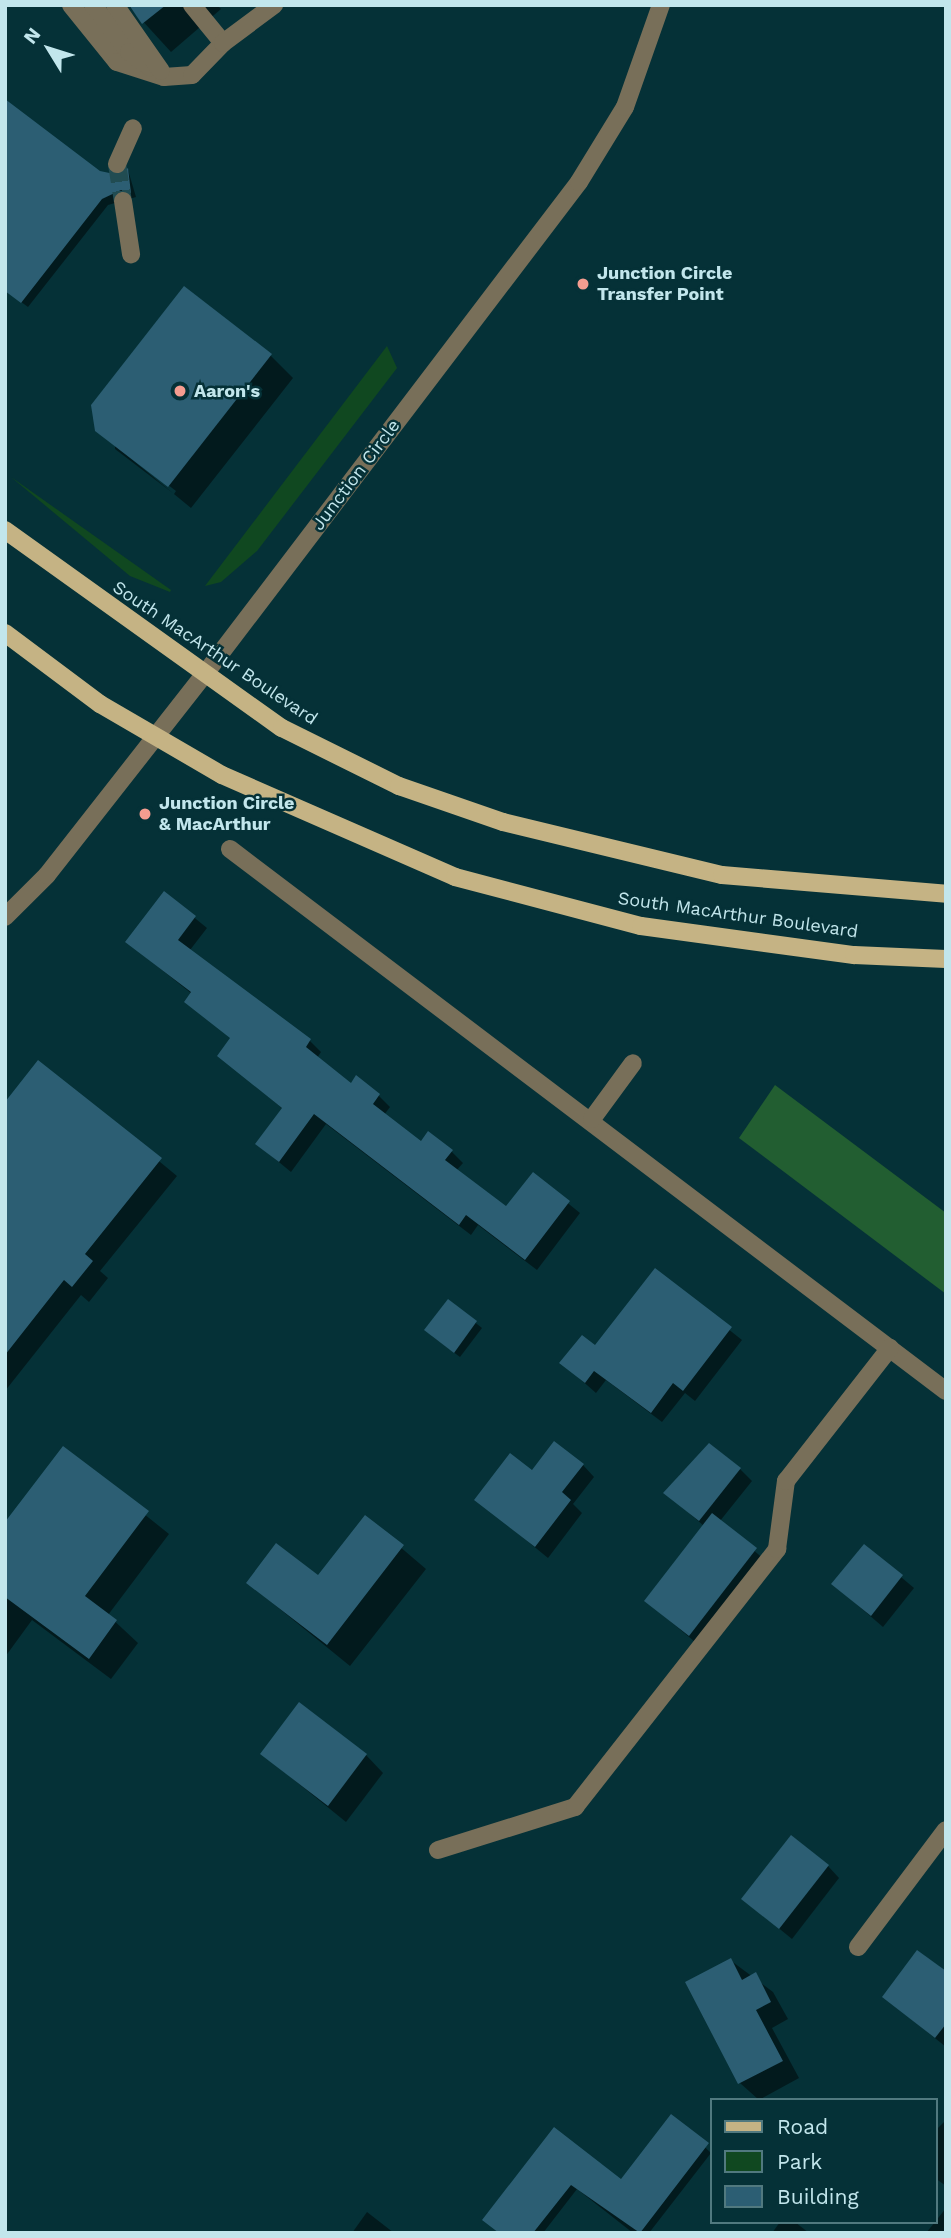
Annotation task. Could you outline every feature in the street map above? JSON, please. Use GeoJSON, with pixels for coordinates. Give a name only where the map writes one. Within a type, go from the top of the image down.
{"type":"FeatureCollection","features":[{"type":"Feature","properties":{"kind":"main road","name":"South MacArthur Boulevard"},"geometry":{"type":"LineString","coordinates":[[5,530],[204,676],[322,750],[503,822],[722,875],[946,894]]}},
{"type":"Feature","properties":{"kind":"main road","name":"South MacArthur Boulevard"},"geometry":{"type":"LineString","coordinates":[[5,634],[155,738],[258,794],[387,851],[557,906],[730,939],[946,959]]}},
{"type":"Feature","properties":{"kind":"street"},"geometry":{"type":"LineString","coordinates":[[71,5],[117,62],[164,77],[192,75],[223,43],[274,5]]}},
{"type":"Feature","properties":{"kind":"street"},"geometry":{"type":"LineString","coordinates":[[93,5],[130,52],[164,77]]}},
{"type":"Feature","properties":{"kind":"street"},"geometry":{"type":"LineString","coordinates":[[115,5],[164,77]]}},
{"type":"Feature","properties":{"kind":"street"},"geometry":{"type":"LineString","coordinates":[[192,5],[223,43]]}},
{"type":"Feature","properties":{"kind":"street","name":"Junction Circle"},"geometry":{"type":"LineString","coordinates":[[5,917],[204,676],[579,182],[625,107],[661,5]]}},
{"type":"Feature","properties":{"kind":"street"},"geometry":{"type":"LineString","coordinates":[[117,164],[133,128]]}},
{"type":"Feature","properties":{"kind":"street"},"geometry":{"type":"LineString","coordinates":[[123,201],[131,254]]}},
{"type":"Feature","properties":{"kind":"street"},"geometry":{"type":"LineString","coordinates":[[230,849],[592,1119],[946,1391]]}},
{"type":"Feature","properties":{"kind":"street"},"geometry":{"type":"LineString","coordinates":[[592,1119],[633,1063]]}},
{"type":"Feature","properties":{"kind":"street"},"geometry":{"type":"LineString","coordinates":[[438,1850],[575,1807],[777,1549],[786,1481],[890,1348]]}},
{"type":"Feature","properties":{"kind":"street"},"geometry":{"type":"LineString","coordinates":[[858,1947],[946,1830]]}},
{"type":"Feature","properties":{"kind":"green space"},"geometry":{"type":"Polygon","coordinates":[[[387,346],[397,368],[257,551],[221,582],[205,586],[387,346]]]}},
{"type":"Feature","properties":{"kind":"green space"},"geometry":{"type":"Polygon","coordinates":[[[11,477],[171,590],[170,592],[130,576],[11,477]]]}},
{"type":"Feature","properties":{"kind":"green space"},"geometry":{"type":"Polygon","coordinates":[[[775,1085],[946,1213],[946,1294],[739,1138],[775,1085]]]}},
{"type":"Feature","properties":{"kind":"building"},"geometry":{"type":"Polygon","coordinates":[[[129,5],[166,5],[142,24],[129,5]]]}},
{"type":"Feature","properties":{"kind":"building"},"geometry":{"type":"Polygon","coordinates":[[[5,99],[100,171],[119,175],[128,168],[131,193],[121,190],[102,199],[21,303],[5,291],[5,99]]]}},
{"type":"Feature","properties":{"kind":"building"},"geometry":{"type":"Polygon","coordinates":[[[184,286],[272,354],[168,487],[95,431],[91,405],[184,286]]]}},
{"type":"Feature","properties":{"kind":"building"},"geometry":{"type":"Polygon","coordinates":[[[164,891],[196,916],[178,940],[311,1039],[306,1047],[351,1083],[356,1075],[380,1094],[373,1104],[421,1141],[428,1131],[453,1150],[445,1160],[506,1206],[533,1172],[570,1201],[525,1260],[466,1215],[459,1225],[314,1114],[279,1162],[255,1144],[282,1108],[217,1056],[230,1038],[184,1002],[191,992],[125,942],[164,891]]]}},
{"type":"Feature","properties":{"kind":"building"},"geometry":{"type":"Polygon","coordinates":[[[38,1060],[162,1158],[85,1254],[93,1261],[72,1287],[64,1280],[5,1355],[5,1102],[38,1060]]]}},
{"type":"Feature","properties":{"kind":"building"},"geometry":{"type":"Polygon","coordinates":[[[655,1268],[732,1327],[683,1391],[673,1383],[651,1413],[594,1371],[585,1383],[559,1363],[582,1335],[595,1345],[655,1268]]]}},
{"type":"Feature","properties":{"kind":"building"},"geometry":{"type":"Polygon","coordinates":[[[448,1299],[477,1321],[454,1353],[424,1330],[448,1299]]]}},
{"type":"Feature","properties":{"kind":"building"},"geometry":{"type":"Polygon","coordinates":[[[554,1441],[584,1464],[562,1492],[571,1500],[535,1547],[474,1500],[510,1453],[532,1470],[554,1441]]]}},
{"type":"Feature","properties":{"kind":"building"},"geometry":{"type":"Polygon","coordinates":[[[709,1443],[741,1468],[699,1521],[663,1493],[709,1443]]]}},
{"type":"Feature","properties":{"kind":"building"},"geometry":{"type":"Polygon","coordinates":[[[63,1446],[149,1511],[85,1596],[117,1620],[89,1659],[5,1597],[5,1522],[63,1446]]]}},
{"type":"Feature","properties":{"kind":"building"},"geometry":{"type":"Polygon","coordinates":[[[712,1513],[757,1548],[689,1636],[644,1601],[712,1513]]]}},
{"type":"Feature","properties":{"kind":"building"},"geometry":{"type":"Polygon","coordinates":[[[365,1515],[404,1545],[327,1645],[246,1583],[276,1543],[318,1575],[365,1515]]]}},
{"type":"Feature","properties":{"kind":"building"},"geometry":{"type":"Polygon","coordinates":[[[864,1544],[903,1575],[871,1616],[831,1584],[864,1544]]]}},
{"type":"Feature","properties":{"kind":"building"},"geometry":{"type":"Polygon","coordinates":[[[299,1702],[367,1754],[328,1806],[260,1754],[299,1702]]]}},
{"type":"Feature","properties":{"kind":"building"},"geometry":{"type":"Polygon","coordinates":[[[791,1835],[829,1865],[779,1929],[741,1899],[791,1835]]]}},
{"type":"Feature","properties":{"kind":"building"},"geometry":{"type":"Polygon","coordinates":[[[917,1950],[946,1971],[946,2024],[935,2038],[882,1997],[917,1950]]]}},
{"type":"Feature","properties":{"kind":"building"},"geometry":{"type":"Polygon","coordinates":[[[731,1958],[742,1980],[756,1972],[771,2002],[756,2010],[783,2061],[738,2084],[685,1982],[731,1958]]]}},
{"type":"Feature","properties":{"kind":"building"},"geometry":{"type":"Polygon","coordinates":[[[671,2114],[709,2143],[640,2233],[571,2185],[533,2233],[499,2233],[482,2220],[554,2127],[621,2179],[671,2114]]]}},
{"type":"Feature","properties":{"kind":"tunnel"},"geometry":{"type":"LineString","coordinates":[[117,164],[123,201]]}},
{"type":"Feature","properties":{"kind":"place","name":"Junction Circle Transfer Point"},"geometry":{"type":"Point","coordinates":[583,284]}},
{"type":"Feature","properties":{"kind":"place","name":"Aaron's"},"geometry":{"type":"Point","coordinates":[180,391]}},
{"type":"Feature","properties":{"kind":"place","name":"Junction Circle & MacArthur"},"geometry":{"type":"Point","coordinates":[145,814]}}]}
